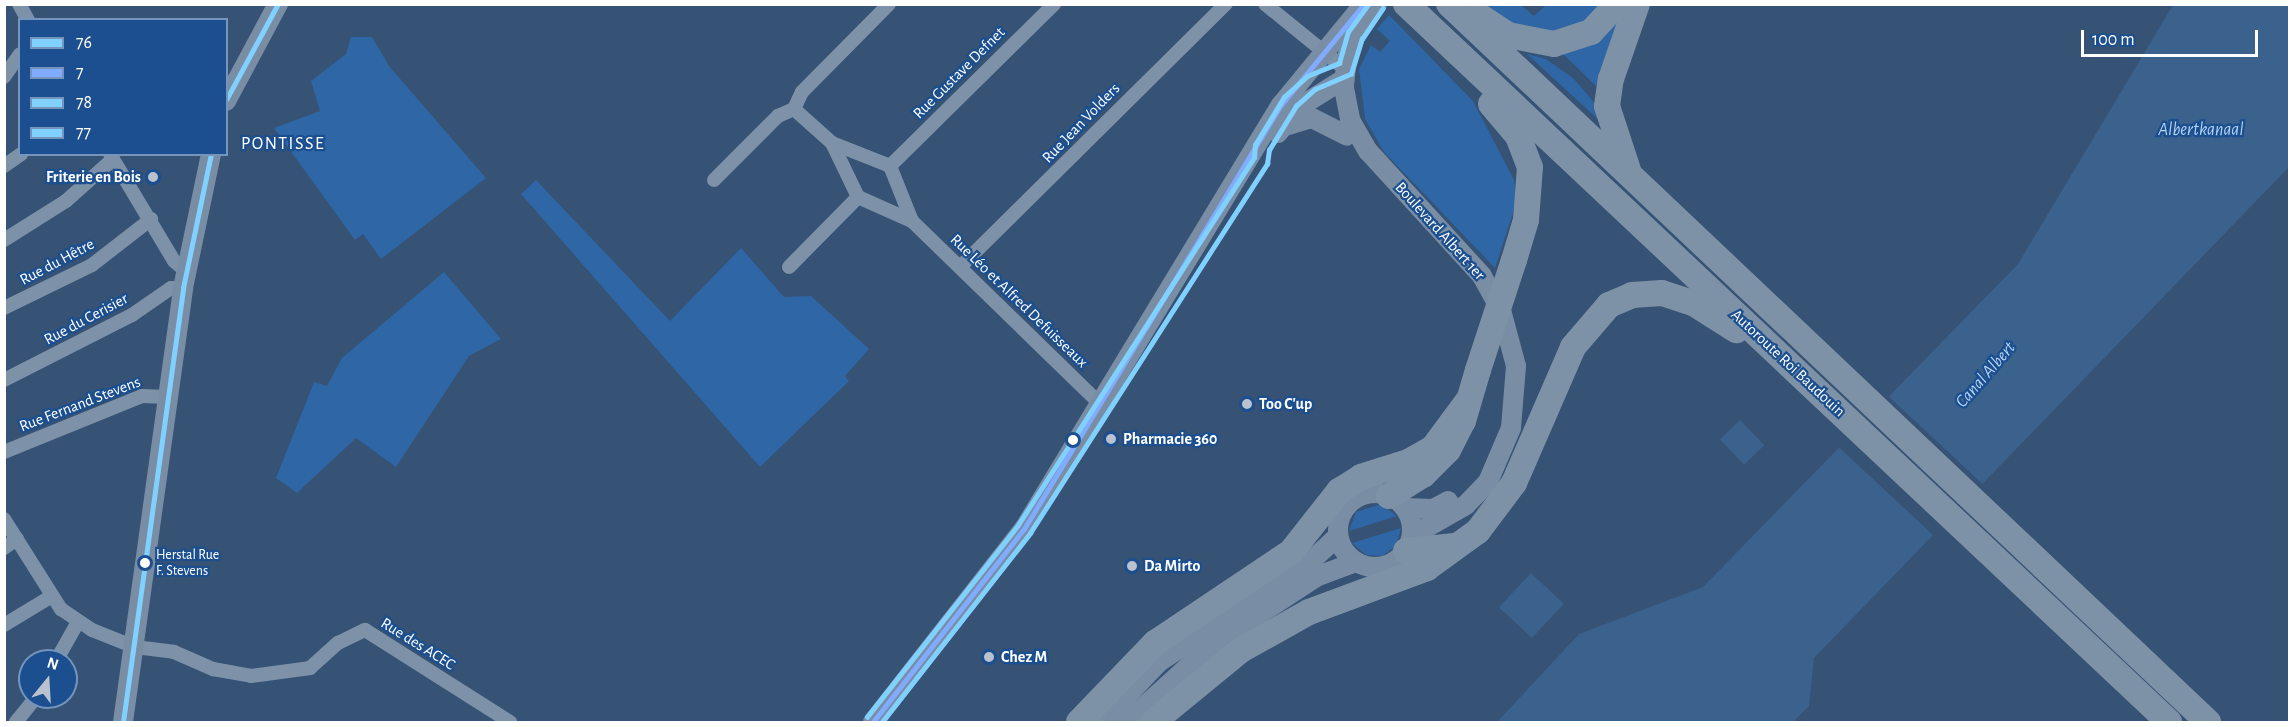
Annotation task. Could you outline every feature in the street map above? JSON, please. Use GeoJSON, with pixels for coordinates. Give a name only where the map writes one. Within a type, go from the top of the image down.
{"type":"FeatureCollection","features":[{"type":"Feature","properties":{"kind":"highway","name":"Autoroute Roi Baudouin"},"geometry":{"type":"LineString","coordinates":[[1449,4],[2208,723]]}},
{"type":"Feature","properties":{"kind":"highway"},"geometry":{"type":"LineString","coordinates":[[1466,4],[1508,35],[1554,44],[1591,32],[1617,4]]}},
{"type":"Feature","properties":{"kind":"highway"},"geometry":{"type":"LineString","coordinates":[[1630,176],[1607,106],[1611,79],[1637,4]]}},
{"type":"Feature","properties":{"kind":"highway","name":"Autoroute Roi Baudouin"},"geometry":{"type":"LineString","coordinates":[[1409,8],[2169,723]]}},
{"type":"Feature","properties":{"kind":"highway"},"geometry":{"type":"LineString","coordinates":[[1397,502],[1443,458],[1459,432],[1514,260],[1531,192],[1526,151],[1507,121],[1463,74],[1463,58]]}},
{"type":"Feature","properties":{"kind":"highway"},"geometry":{"type":"LineString","coordinates":[[1153,723],[1199,681],[1267,635],[1309,612],[1427,568],[1483,526],[1509,490],[1573,347],[1609,305],[1649,293],[1678,296],[1732,329],[1764,341]]}},
{"type":"Feature","properties":{"kind":"highway"},"geometry":{"type":"LineString","coordinates":[[1079,723],[1155,643],[1208,604],[1291,552],[1339,491],[1361,477],[1408,462],[1433,448],[1467,402]]}},
{"type":"Feature","properties":{"kind":"highway"},"geometry":{"type":"LineString","coordinates":[[1409,543],[1461,544]]}},
{"type":"Feature","properties":{"kind":"main road"},"geometry":{"type":"LineString","coordinates":[[228,97],[278,4]]}},
{"type":"Feature","properties":{"kind":"main road"},"geometry":{"type":"LineString","coordinates":[[873,723],[1024,529],[1101,405],[1100,397],[1215,211],[1320,53],[1364,4]]}},
{"type":"Feature","properties":{"kind":"main road"},"geometry":{"type":"LineString","coordinates":[[1340,74],[1364,4]]}},
{"type":"Feature","properties":{"kind":"main road"},"geometry":{"type":"LineString","coordinates":[[1101,405],[1109,403],[1282,127],[1296,109],[1340,74],[1355,36],[1377,4]]}},
{"type":"Feature","properties":{"kind":"main road"},"geometry":{"type":"LineString","coordinates":[[1388,4],[1359,53],[1356,98],[1373,142],[1429,215]]}},
{"type":"Feature","properties":{"kind":"main road","name":"Boulevard Albert 1er"},"geometry":{"type":"LineString","coordinates":[[1102,723],[1159,662],[1309,563],[1338,536],[1340,517],[1352,501],[1370,494],[1397,502],[1440,506],[1466,488],[1481,468],[1502,408],[1502,360],[1495,329],[1472,285],[1347,136],[1340,74]]}},
{"type":"Feature","properties":{"kind":"main road","name":"Boulevard Albert 1er"},"geometry":{"type":"LineString","coordinates":[[1127,723],[1212,645],[1318,576],[1356,562],[1379,568],[1409,543],[1466,505],[1488,482],[1507,441],[1516,390],[1515,355],[1501,310],[1482,276],[1357,135],[1340,74]]}},
{"type":"Feature","properties":{"kind":"main road"},"geometry":{"type":"LineString","coordinates":[[1282,127],[1312,118],[1347,136]]}},
{"type":"Feature","properties":{"kind":"main road"},"geometry":{"type":"LineString","coordinates":[[123,723],[184,279],[211,156]]}},
{"type":"Feature","properties":{"kind":"main road"},"geometry":{"type":"LineString","coordinates":[[1397,502],[1409,543]]}},
{"type":"Feature","properties":{"kind":"main road"},"geometry":{"type":"LineString","coordinates":[[1338,536],[1344,552],[1356,562]]}},
{"type":"Feature","properties":{"kind":"main road"},"geometry":{"type":"LineString","coordinates":[[1148,723],[1212,645]]}},
{"type":"Feature","properties":{"kind":"main road"},"geometry":{"type":"LineString","coordinates":[[1086,723],[1135,677],[1159,662]]}},
{"type":"Feature","properties":{"kind":"street"},"geometry":{"type":"LineString","coordinates":[[19,4],[27,18]]}},
{"type":"Feature","properties":{"kind":"street"},"geometry":{"type":"LineString","coordinates":[[714,180],[778,116],[794,109],[802,92],[889,4]]}},
{"type":"Feature","properties":{"kind":"street","name":"Rue Gustave Defnet"},"geometry":{"type":"LineString","coordinates":[[890,166],[1054,4]]}},
{"type":"Feature","properties":{"kind":"street","name":"Rue Jean Volders"},"geometry":{"type":"LineString","coordinates":[[961,266],[1226,4]]}},
{"type":"Feature","properties":{"kind":"street"},"geometry":{"type":"LineString","coordinates":[[1265,4],[1340,74]]}},
{"type":"Feature","properties":{"kind":"street"},"geometry":{"type":"LineString","coordinates":[[4,77],[18,57]]}},
{"type":"Feature","properties":{"kind":"street"},"geometry":{"type":"LineString","coordinates":[[794,109],[832,143],[890,166]]}},
{"type":"Feature","properties":{"kind":"street"},"geometry":{"type":"LineString","coordinates":[[789,267],[858,197],[832,143]]}},
{"type":"Feature","properties":{"kind":"street"},"geometry":{"type":"LineString","coordinates":[[4,166],[18,156]]}},
{"type":"Feature","properties":{"kind":"street"},"geometry":{"type":"LineString","coordinates":[[4,240],[66,201],[112,157],[171,245],[190,248]]}},
{"type":"Feature","properties":{"kind":"street","name":"Rue Léo et Alfred Defuisseaux"},"geometry":{"type":"LineString","coordinates":[[890,166],[912,221]]}},
{"type":"Feature","properties":{"kind":"street","name":"Rue Léo et Alfred Defuisseaux"},"geometry":{"type":"LineString","coordinates":[[858,197],[912,221],[961,266],[1101,405]]}},
{"type":"Feature","properties":{"kind":"street"},"geometry":{"type":"LineString","coordinates":[[153,221],[184,279]]}},
{"type":"Feature","properties":{"kind":"street","name":"Rue du Hêtre"},"geometry":{"type":"LineString","coordinates":[[4,308],[92,265],[153,221]]}},
{"type":"Feature","properties":{"kind":"street","name":"Rue du Cerisier"},"geometry":{"type":"LineString","coordinates":[[4,380],[132,315],[184,279]]}},
{"type":"Feature","properties":{"kind":"street","name":"Rue Fernand Stevens"},"geometry":{"type":"LineString","coordinates":[[4,452],[142,396],[168,397]]}},
{"type":"Feature","properties":{"kind":"street"},"geometry":{"type":"LineString","coordinates":[[4,519],[52,596],[78,622],[135,646]]}},
{"type":"Feature","properties":{"kind":"street"},"geometry":{"type":"LineString","coordinates":[[4,548],[17,539]]}},
{"type":"Feature","properties":{"kind":"street"},"geometry":{"type":"LineString","coordinates":[[4,626],[52,596]]}},
{"type":"Feature","properties":{"kind":"street"},"geometry":{"type":"LineString","coordinates":[[63,649],[78,622]]}},
{"type":"Feature","properties":{"kind":"street","name":"Rue des ACEC"},"geometry":{"type":"LineString","coordinates":[[135,646],[174,652],[213,669],[251,676],[310,668],[338,643],[365,630],[510,723]]}},
{"type":"Feature","properties":{"kind":"street"},"geometry":{"type":"LineString","coordinates":[[16,723],[27,709]]}},
{"type":"Feature","properties":{"kind":"shaded area"},"geometry":{"type":"Polygon","coordinates":[[[1476,5],[1521,5],[1534,16],[1546,5],[1605,5],[1581,30],[1528,35],[1476,5]]]}},
{"type":"Feature","properties":{"kind":"shaded area"},"geometry":{"type":"Polygon","coordinates":[[[1627,5],[1602,92],[1560,51],[1627,5]]]}},
{"type":"Feature","properties":{"kind":"shaded area"},"geometry":{"type":"Polygon","coordinates":[[[1389,15],[1473,101],[1514,180],[1517,201],[1495,268],[1384,152],[1365,119],[1359,69],[1371,45],[1380,52],[1390,41],[1377,29],[1389,15]]]}},
{"type":"Feature","properties":{"kind":"shaded area"},"geometry":{"type":"Polygon","coordinates":[[[351,37],[372,37],[389,66],[486,178],[381,259],[363,234],[355,240],[274,128],[320,111],[311,81],[346,54],[351,37]]]}},
{"type":"Feature","properties":{"kind":"shaded area"},"geometry":{"type":"Polygon","coordinates":[[[1527,54],[1546,59],[1573,78],[1593,101],[1601,122],[1527,54]]]}},
{"type":"Feature","properties":{"kind":"shaded area"},"geometry":{"type":"Polygon","coordinates":[[[536,180],[670,321],[741,248],[784,297],[811,296],[869,349],[845,376],[849,381],[760,467],[521,194],[536,180]]]}},
{"type":"Feature","properties":{"kind":"shaded area"},"geometry":{"type":"Polygon","coordinates":[[[444,272],[501,339],[469,356],[396,467],[356,438],[297,493],[276,478],[314,382],[327,386],[342,358],[444,272]]]}},
{"type":"Feature","properties":{"kind":"shaded area"},"geometry":{"type":"Polygon","coordinates":[[[1381,504],[1397,516],[1349,531],[1356,512],[1381,504]]]}},
{"type":"Feature","properties":{"kind":"shaded area"},"geometry":{"type":"Polygon","coordinates":[[[1401,528],[1396,546],[1382,556],[1366,555],[1352,543],[1401,528]]]}},
{"type":"Feature","properties":{"kind":"water","name":"Albertkanaal"},"geometry":{"type":"Polygon","coordinates":[[[2173,5],[2289,5],[2289,167],[1814,658],[1809,706],[1793,722],[1497,722],[1579,634],[1703,587],[2018,264],[2173,5]]]}},
{"type":"Feature","properties":{"kind":"water"},"geometry":{"type":"Polygon","coordinates":[[[1740,420],[1764,445],[1744,465],[1720,439],[1740,420]]]}},
{"type":"Feature","properties":{"kind":"water"},"geometry":{"type":"Polygon","coordinates":[[[1531,573],[1564,604],[1532,638],[1499,607],[1531,573]]]}},
{"type":"Feature","properties":{"kind":"pier"},"geometry":{"type":"Polygon","coordinates":[[[1886,394],[1983,484],[1934,536],[1838,446],[1886,394]]]}},
{"type":"Feature","properties":{"kind":"transit line","name":"76"},"geometry":{"type":"LineString","coordinates":[[228,96],[278,4]]}},
{"type":"Feature","properties":{"kind":"transit line","name":"7"},"geometry":{"type":"LineString","coordinates":[[873,722],[1024,529],[1281,105],[1364,4]]}},
{"type":"Feature","properties":{"kind":"transit line","name":"77"},"geometry":{"type":"LineString","coordinates":[[867,717],[1018,525],[1254,158],[1255,145],[1284,97],[1307,76],[1339,63],[1348,32],[1368,4]]}},
{"type":"Feature","properties":{"kind":"transit line","name":"78"},"geometry":{"type":"LineString","coordinates":[[882,722],[1030,533],[1267,164],[1269,150],[1296,106],[1315,89],[1351,74],[1362,39],[1383,8]]}},
{"type":"Feature","properties":{"kind":"transit line","name":"76"},"geometry":{"type":"LineString","coordinates":[[123,722],[183,288],[211,156]]}},
{"type":"Feature","properties":{"kind":"place","name":"Friterie en Bois"},"geometry":{"type":"Point","coordinates":[153,177]}},
{"type":"Feature","properties":{"kind":"place","name":"Too C'up"},"geometry":{"type":"Point","coordinates":[1247,404]}},
{"type":"Feature","properties":{"kind":"place","name":"Pharmacie 360"},"geometry":{"type":"Point","coordinates":[1111,439]}},
{"type":"Feature","properties":{"kind":"place","name":"Herstal Rue F. Stevens"},"geometry":{"type":"Point","coordinates":[145,563]}},
{"type":"Feature","properties":{"kind":"place","name":"Da Mirto"},"geometry":{"type":"Point","coordinates":[1132,566]}},
{"type":"Feature","properties":{"kind":"place","name":"Chez M"},"geometry":{"type":"Point","coordinates":[989,657]}},
{"type":"Feature","properties":{"kind":"district","name":"PONTISSE"},"geometry":{"type":"Point","coordinates":[283,144]}},
{"type":"Feature","properties":{"kind":"water label","name":"Canal Albert"},"geometry":{"type":"Point","coordinates":[1986,375]}}]}
